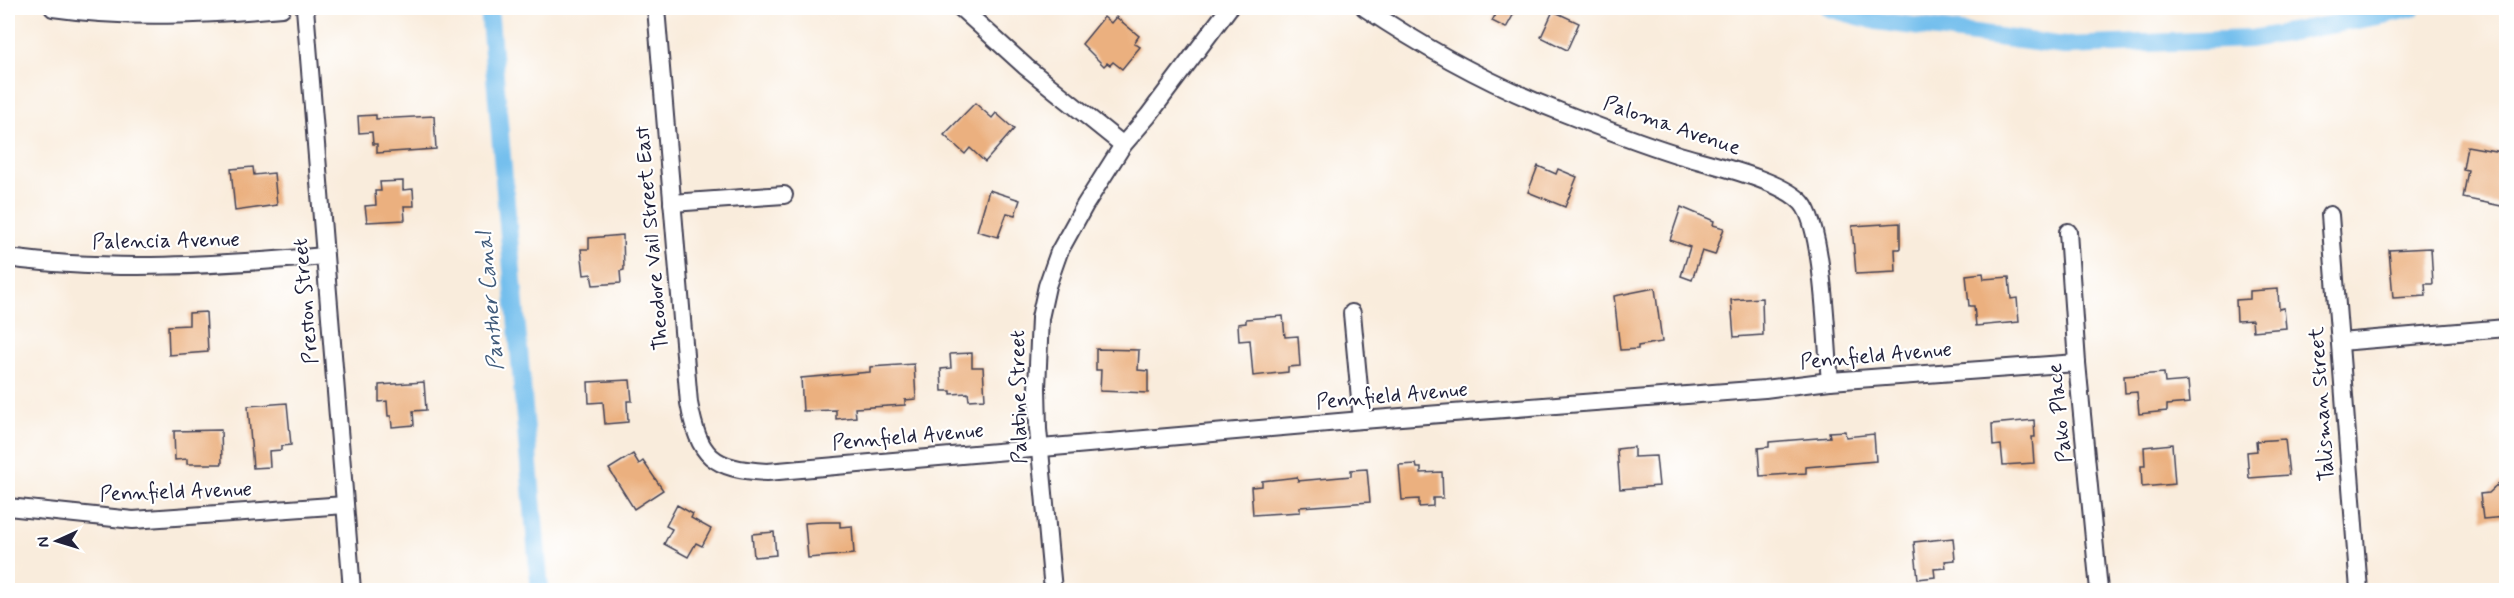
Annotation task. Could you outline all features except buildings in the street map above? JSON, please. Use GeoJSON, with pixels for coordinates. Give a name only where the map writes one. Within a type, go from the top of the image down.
{"type":"FeatureCollection","features":[{"type":"Feature","properties":{"kind":"street"},"geometry":{"type":"LineString","coordinates":[[53,8],[149,15],[208,14],[282,8]]}},
{"type":"Feature","properties":{"kind":"street","name":"Preston Street"},"geometry":{"type":"LineString","coordinates":[[305,8],[352,591]]}},
{"type":"Feature","properties":{"kind":"street","name":"Theodore Vail Street East"},"geometry":{"type":"LineString","coordinates":[[656,8],[688,403],[699,442],[713,459]]}},
{"type":"Feature","properties":{"kind":"street"},"geometry":{"type":"LineString","coordinates":[[961,8],[1026,67],[1123,145]]}},
{"type":"Feature","properties":{"kind":"street","name":"Palatine Street"},"geometry":{"type":"LineString","coordinates":[[1053,591],[1038,429],[1037,351],[1040,318],[1047,286],[1059,252],[1085,205],[1123,145],[1148,116],[1229,8]]}},
{"type":"Feature","properties":{"kind":"street","name":"Paloma Avenue"},"geometry":{"type":"LineString","coordinates":[[1365,8],[1432,50],[1559,111],[1674,153],[1772,183],[1802,203],[1815,228],[1830,381]]}},
{"type":"Feature","properties":{"kind":"street"},"geometry":{"type":"LineString","coordinates":[[672,203],[784,195]]}},
{"type":"Feature","properties":{"kind":"street","name":"Talisman Street"},"geometry":{"type":"LineString","coordinates":[[2330,215],[2360,591]]}},
{"type":"Feature","properties":{"kind":"street","name":"Pako Place"},"geometry":{"type":"LineString","coordinates":[[2068,232],[2077,363],[2099,591]]}},
{"type":"Feature","properties":{"kind":"street","name":"Palencia Avenue"},"geometry":{"type":"LineString","coordinates":[[8,258],[117,266],[251,262],[325,256]]}},
{"type":"Feature","properties":{"kind":"street"},"geometry":{"type":"LineString","coordinates":[[1352,313],[1362,420]]}},
{"type":"Feature","properties":{"kind":"street"},"geometry":{"type":"LineString","coordinates":[[2340,342],[2506,328]]}},
{"type":"Feature","properties":{"kind":"street","name":"Pennfield Avenue"},"geometry":{"type":"LineString","coordinates":[[713,459],[737,470],[767,472],[1830,381],[2077,363]]}},
{"type":"Feature","properties":{"kind":"street","name":"Pennfield Avenue"},"geometry":{"type":"LineString","coordinates":[[8,507],[134,520],[345,505]]}},
{"type":"Feature","properties":{"kind":"waterway","name":"Panther Canal"},"geometry":{"type":"LineString","coordinates":[[489,8],[540,590]]}},
{"type":"Feature","properties":{"kind":"waterway"},"geometry":{"type":"LineString","coordinates":[[1829,8],[1877,21],[2065,46],[2251,39],[2412,8]]}}]}
